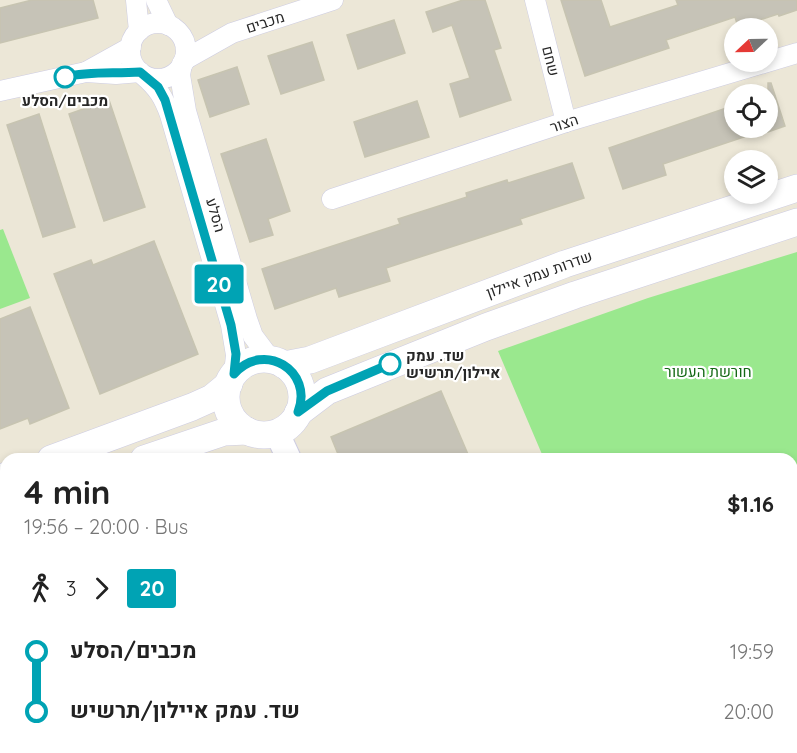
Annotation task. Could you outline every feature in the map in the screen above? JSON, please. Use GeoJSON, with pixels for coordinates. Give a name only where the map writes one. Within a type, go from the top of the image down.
{"type":"FeatureCollection","features":[{"type":"Feature","properties":{"kind":"main road","name":"שדרות עמק איילון"},"geometry":{"type":"LineString","coordinates":[[278,362],[310,360],[565,264],[797,188]]}},
{"type":"Feature","properties":{"kind":"main road"},"geometry":{"type":"LineString","coordinates":[[298,412],[327,391],[422,352],[586,291],[797,222]]}},
{"type":"Feature","properties":{"kind":"main road"},"geometry":{"type":"LineString","coordinates":[[67,453],[212,398],[240,367],[253,361],[278,362],[294,374],[300,386],[301,405],[298,412],[288,426],[277,433],[260,435],[247,431],[237,424],[229,413],[226,403],[231,379]]}},
{"type":"Feature","properties":{"kind":"main road"},"geometry":{"type":"LineString","coordinates":[[162,453],[224,432],[247,431]]}},
{"type":"Feature","properties":{"kind":"street"},"geometry":{"type":"LineString","coordinates":[[136,0],[135,39],[131,60],[142,74]]}},
{"type":"Feature","properties":{"kind":"street"},"geometry":{"type":"LineString","coordinates":[[0,91],[86,72],[142,74],[153,79],[163,79],[177,71],[183,62],[184,44],[156,0]]}},
{"type":"Feature","properties":{"kind":"street","name":"מכבים"},"geometry":{"type":"LineString","coordinates":[[183,62],[232,33],[333,0]]}},
{"type":"Feature","properties":{"kind":"street","name":"שחם"},"geometry":{"type":"LineString","coordinates":[[535,0],[566,122]]}},
{"type":"Feature","properties":{"kind":"street"},"geometry":{"type":"LineString","coordinates":[[86,72],[135,39],[152,24],[174,30]]}},
{"type":"Feature","properties":{"kind":"street","name":"מכבים"},"geometry":{"type":"LineString","coordinates":[[174,30],[232,33]]}},
{"type":"Feature","properties":{"kind":"street","name":"הצור"},"geometry":{"type":"LineString","coordinates":[[332,199],[566,122],[797,53]]}},
{"type":"Feature","properties":{"kind":"street","name":"הסלע"},"geometry":{"type":"LineString","coordinates":[[183,62],[180,75],[186,111],[247,319],[253,336],[278,362]]}},
{"type":"Feature","properties":{"kind":"street","name":"הסלע"},"geometry":{"type":"LineString","coordinates":[[142,74],[158,87],[168,108],[231,325],[236,354],[231,379]]}},
{"type":"Feature","properties":{"kind":"street"},"geometry":{"type":"LineString","coordinates":[[277,433],[285,453]]}},
{"type":"Feature","properties":{"kind":"green space"},"geometry":{"type":"Polygon","coordinates":[[[3,229],[30,298],[0,309],[0,230],[3,229]]]}},
{"type":"Feature","properties":{"kind":"green space","name":"חורשת העשור"},"geometry":{"type":"Polygon","coordinates":[[[797,252],[797,453],[541,453],[498,351],[648,298],[797,252]]]}},
{"type":"Feature","properties":{"kind":"building"},"geometry":{"type":"Polygon","coordinates":[[[32,0],[93,0],[98,18],[0,43],[0,8],[32,0]]]}},
{"type":"Feature","properties":{"kind":"building"},"geometry":{"type":"Polygon","coordinates":[[[463,0],[485,0],[501,48],[494,50],[511,100],[460,117],[450,84],[470,78],[452,25],[433,32],[426,12],[463,0]]]}},
{"type":"Feature","properties":{"kind":"building"},"geometry":{"type":"Polygon","coordinates":[[[561,0],[601,0],[610,27],[678,5],[676,0],[797,0],[797,10],[766,18],[724,18],[724,21],[666,40],[669,48],[585,76],[561,0]]]}},
{"type":"Feature","properties":{"kind":"building"},"geometry":{"type":"Polygon","coordinates":[[[394,20],[405,53],[358,69],[347,35],[394,20]]]}},
{"type":"Feature","properties":{"kind":"building"},"geometry":{"type":"Polygon","coordinates":[[[312,42],[324,80],[281,94],[268,56],[312,42]]]}},
{"type":"Feature","properties":{"kind":"building"},"geometry":{"type":"Polygon","coordinates":[[[237,67],[249,104],[210,117],[198,80],[237,67]]]}},
{"type":"Feature","properties":{"kind":"building"},"geometry":{"type":"Polygon","coordinates":[[[109,100],[145,207],[104,221],[69,114],[109,100]]]}},
{"type":"Feature","properties":{"kind":"building"},"geometry":{"type":"Polygon","coordinates":[[[417,101],[429,137],[365,157],[354,122],[417,101]]]}},
{"type":"Feature","properties":{"kind":"building"},"geometry":{"type":"Polygon","coordinates":[[[778,104],[785,126],[778,128],[778,104]]]}},
{"type":"Feature","properties":{"kind":"building"},"geometry":{"type":"Polygon","coordinates":[[[724,109],[724,138],[741,138],[663,164],[666,175],[623,189],[609,148],[724,109]]]}},
{"type":"Feature","properties":{"kind":"building"},"geometry":{"type":"Polygon","coordinates":[[[39,114],[75,227],[43,237],[7,125],[39,114]]]}},
{"type":"Feature","properties":{"kind":"building"},"geometry":{"type":"Polygon","coordinates":[[[266,139],[290,211],[268,219],[273,235],[250,242],[221,154],[266,139]]]}},
{"type":"Feature","properties":{"kind":"building"},"geometry":{"type":"Polygon","coordinates":[[[572,163],[584,198],[520,219],[522,224],[386,268],[390,281],[339,297],[336,288],[275,309],[262,269],[400,224],[398,219],[467,197],[466,193],[507,180],[508,183],[572,163]]]}},
{"type":"Feature","properties":{"kind":"building"},"geometry":{"type":"Polygon","coordinates":[[[154,241],[198,354],[100,394],[54,274],[91,260],[93,265],[154,241]]]}},
{"type":"Feature","properties":{"kind":"building"},"geometry":{"type":"Polygon","coordinates":[[[30,307],[69,408],[30,424],[28,418],[0,429],[0,319],[30,307]]]}},
{"type":"Feature","properties":{"kind":"building"},"geometry":{"type":"Polygon","coordinates":[[[441,391],[467,453],[338,453],[331,437],[441,391]]]}},
{"type":"Feature","properties":{"kind":"bus line","name":"20"},"geometry":{"type":"LineString","coordinates":[[65,77],[86,72],[116,74],[140,72],[158,87],[165,100],[235,340],[234,374],[240,367],[253,361],[266,359],[284,365],[294,374],[300,386],[301,405],[298,412],[327,391],[390,364]]}},
{"type":"Feature","properties":{"kind":"place","name":"מכבים/הסלע"},"geometry":{"type":"Point","coordinates":[65,77]}},
{"type":"Feature","properties":{"kind":"place","name":"שד. עמק איילון/תרשיש"},"geometry":{"type":"Point","coordinates":[390,364]}}]}
